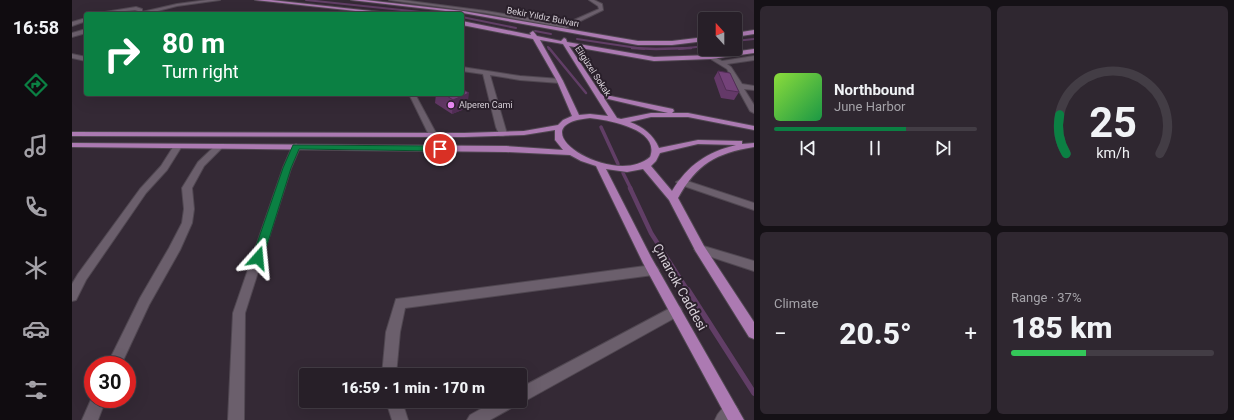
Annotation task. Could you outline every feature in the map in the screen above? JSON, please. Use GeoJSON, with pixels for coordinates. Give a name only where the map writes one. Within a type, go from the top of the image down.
{"type":"FeatureCollection","features":[{"type":"Feature","properties":{"kind":"main road"},"geometry":{"type":"LineString","coordinates":[[257,0],[377,12]]}},
{"type":"Feature","properties":{"kind":"main road","name":"Bekir Yıldız Bulvarı"},"geometry":{"type":"LineString","coordinates":[[353,0],[460,12]]}},
{"type":"Feature","properties":{"kind":"main road","name":"Bekir Yıldız Bulvarı"},"geometry":{"type":"LineString","coordinates":[[464,13],[647,44],[698,40]]}},
{"type":"Feature","properties":{"kind":"main road","name":"Bekir Yıldız Bulvarı"},"geometry":{"type":"LineString","coordinates":[[464,23],[654,59],[711,57],[754,51]]}},
{"type":"Feature","properties":{"kind":"main road"},"geometry":{"type":"LineString","coordinates":[[535,26],[532,32],[534,37],[560,80],[576,117]]}},
{"type":"Feature","properties":{"kind":"main road","name":"Eligüzel Sokak"},"geometry":{"type":"LineString","coordinates":[[566,29],[564,42],[598,95],[617,120]]}},
{"type":"Feature","properties":{"kind":"main road"},"geometry":{"type":"LineString","coordinates":[[742,34],[754,32]]}},
{"type":"Feature","properties":{"kind":"main road"},"geometry":{"type":"LineString","coordinates":[[573,57],[600,50]]}},
{"type":"Feature","properties":{"kind":"main road"},"geometry":{"type":"LineString","coordinates":[[598,95],[754,128]]}},
{"type":"Feature","properties":{"kind":"main road"},"geometry":{"type":"LineString","coordinates":[[617,120],[651,115],[688,115]]}},
{"type":"Feature","properties":{"kind":"main road"},"geometry":{"type":"LineString","coordinates":[[72,134],[503,134],[524,133],[559,127],[566,121],[576,117],[590,116],[617,120],[635,127],[647,135],[654,143],[656,151],[653,159],[645,165],[625,169],[600,166],[571,153],[560,140],[558,135],[559,127]]}},
{"type":"Feature","properties":{"kind":"main road"},"geometry":{"type":"LineString","coordinates":[[656,151],[698,142],[725,142],[754,145]]}},
{"type":"Feature","properties":{"kind":"main road"},"geometry":{"type":"LineString","coordinates":[[72,145],[506,150],[571,153]]}},
{"type":"Feature","properties":{"kind":"main road"},"geometry":{"type":"LineString","coordinates":[[673,198],[681,182],[693,168],[711,156],[730,148],[754,145]]}},
{"type":"Feature","properties":{"kind":"main road"},"geometry":{"type":"LineString","coordinates":[[645,165],[673,198],[700,249],[754,333]]}},
{"type":"Feature","properties":{"kind":"main road","name":"Çınarcık Caddesi"},"geometry":{"type":"LineString","coordinates":[[600,166],[730,417]]}},
{"type":"Feature","properties":{"kind":"street"},"geometry":{"type":"LineString","coordinates":[[147,12],[177,4],[218,0]]}},
{"type":"Feature","properties":{"kind":"street"},"geometry":{"type":"LineString","coordinates":[[391,0],[480,11],[566,29],[601,10],[601,6],[590,0]]}},
{"type":"Feature","properties":{"kind":"street"},"geometry":{"type":"LineString","coordinates":[[107,12],[123,4]]}},
{"type":"Feature","properties":{"kind":"street"},"geometry":{"type":"LineString","coordinates":[[107,12],[136,8],[140,10],[140,12]]}},
{"type":"Feature","properties":{"kind":"street"},"geometry":{"type":"LineString","coordinates":[[72,24],[84,20]]}},
{"type":"Feature","properties":{"kind":"street"},"geometry":{"type":"LineString","coordinates":[[72,35],[84,32]]}},
{"type":"Feature","properties":{"kind":"street"},"geometry":{"type":"LineString","coordinates":[[72,56],[84,59]]}},
{"type":"Feature","properties":{"kind":"street"},"geometry":{"type":"LineString","coordinates":[[711,57],[729,68],[754,111]]}},
{"type":"Feature","properties":{"kind":"street"},"geometry":{"type":"LineString","coordinates":[[722,63],[754,58]]}},
{"type":"Feature","properties":{"kind":"street"},"geometry":{"type":"LineString","coordinates":[[464,69],[520,78],[560,80]]}},
{"type":"Feature","properties":{"kind":"street"},"geometry":{"type":"LineString","coordinates":[[486,73],[503,134]]}},
{"type":"Feature","properties":{"kind":"street"},"geometry":{"type":"LineString","coordinates":[[740,86],[754,88]]}},
{"type":"Feature","properties":{"kind":"street"},"geometry":{"type":"LineString","coordinates":[[413,96],[433,135]]}},
{"type":"Feature","properties":{"kind":"street"},"geometry":{"type":"LineString","coordinates":[[72,296],[82,277],[143,191],[164,168],[178,146]]}},
{"type":"Feature","properties":{"kind":"street"},"geometry":{"type":"LineString","coordinates":[[118,356],[144,302],[174,250],[187,223],[189,209],[188,188],[193,176],[219,146]]}},
{"type":"Feature","properties":{"kind":"street"},"geometry":{"type":"LineString","coordinates":[[236,420],[239,313],[287,168],[296,147]]}},
{"type":"Feature","properties":{"kind":"street"},"geometry":{"type":"LineString","coordinates":[[681,182],[754,207]]}},
{"type":"Feature","properties":{"kind":"street"},"geometry":{"type":"LineString","coordinates":[[700,249],[754,266]]}},
{"type":"Feature","properties":{"kind":"street"},"geometry":{"type":"LineString","coordinates":[[390,368],[393,332],[400,303],[653,270]]}},
{"type":"Feature","properties":{"kind":"street"},"geometry":{"type":"LineString","coordinates":[[527,392],[676,311]]}},
{"type":"Feature","properties":{"kind":"street"},"geometry":{"type":"LineString","coordinates":[[90,420],[95,408]]}},
{"type":"Feature","properties":{"kind":"street"},"geometry":{"type":"LineString","coordinates":[[396,408],[400,420]]}},
{"type":"Feature","properties":{"kind":"street"},"geometry":{"type":"LineString","coordinates":[[475,420],[497,408]]}},
{"type":"Feature","properties":{"kind":"building"},"geometry":{"type":"Polygon","coordinates":[[[718,71],[730,73],[739,92],[726,90],[718,71]]]}},
{"type":"Feature","properties":{"kind":"building"},"geometry":{"type":"Polygon","coordinates":[[[464,90],[469,93],[464,95],[464,90]]]}},
{"type":"Feature","properties":{"kind":"building"},"geometry":{"type":"Polygon","coordinates":[[[447,96],[462,96],[453,100],[447,96]]]}},
{"type":"Feature","properties":{"kind":"waterway"},"geometry":{"type":"LineString","coordinates":[[306,0],[421,12]]}},
{"type":"Feature","properties":{"kind":"waterway"},"geometry":{"type":"LineString","coordinates":[[464,17],[516,28]]}},
{"type":"Feature","properties":{"kind":"waterway"},"geometry":{"type":"LineString","coordinates":[[535,31],[551,34]]}},
{"type":"Feature","properties":{"kind":"waterway"},"geometry":{"type":"LineString","coordinates":[[577,39],[639,48]]}},
{"type":"Feature","properties":{"kind":"waterway"},"geometry":{"type":"LineString","coordinates":[[742,40],[754,39]]}},
{"type":"Feature","properties":{"kind":"waterway"},"geometry":{"type":"LineString","coordinates":[[687,48],[698,47]]}},
{"type":"Feature","properties":{"kind":"waterway"},"geometry":{"type":"LineString","coordinates":[[549,48],[586,93]]}},
{"type":"Feature","properties":{"kind":"waterway"},"geometry":{"type":"LineString","coordinates":[[632,48],[639,48]]}},
{"type":"Feature","properties":{"kind":"waterway"},"geometry":{"type":"LineString","coordinates":[[639,48],[687,48]]}},
{"type":"Feature","properties":{"kind":"waterway"},"geometry":{"type":"LineString","coordinates":[[639,48],[644,49]]}},
{"type":"Feature","properties":{"kind":"waterway"},"geometry":{"type":"LineString","coordinates":[[679,49],[687,48]]}},
{"type":"Feature","properties":{"kind":"waterway"},"geometry":{"type":"LineString","coordinates":[[687,48],[691,48]]}},
{"type":"Feature","properties":{"kind":"waterway"},"geometry":{"type":"LineString","coordinates":[[601,127],[618,164]]}},
{"type":"Feature","properties":{"kind":"waterway"},"geometry":{"type":"LineString","coordinates":[[623,173],[631,189]]}},
{"type":"Feature","properties":{"kind":"waterway"},"geometry":{"type":"LineString","coordinates":[[630,188],[651,233],[688,291]]}},
{"type":"Feature","properties":{"kind":"waterway"},"geometry":{"type":"LineString","coordinates":[[688,290],[754,393]]}},
{"type":"Feature","properties":{"kind":"place","name":"Alperen Cami"},"geometry":{"type":"Point","coordinates":[451,105]}},
{"type":"Feature","properties":{"kind":"route"},"geometry":{"type":"LineString","coordinates":[[258,258],[287,168],[296,147],[440,149]]}}]}
